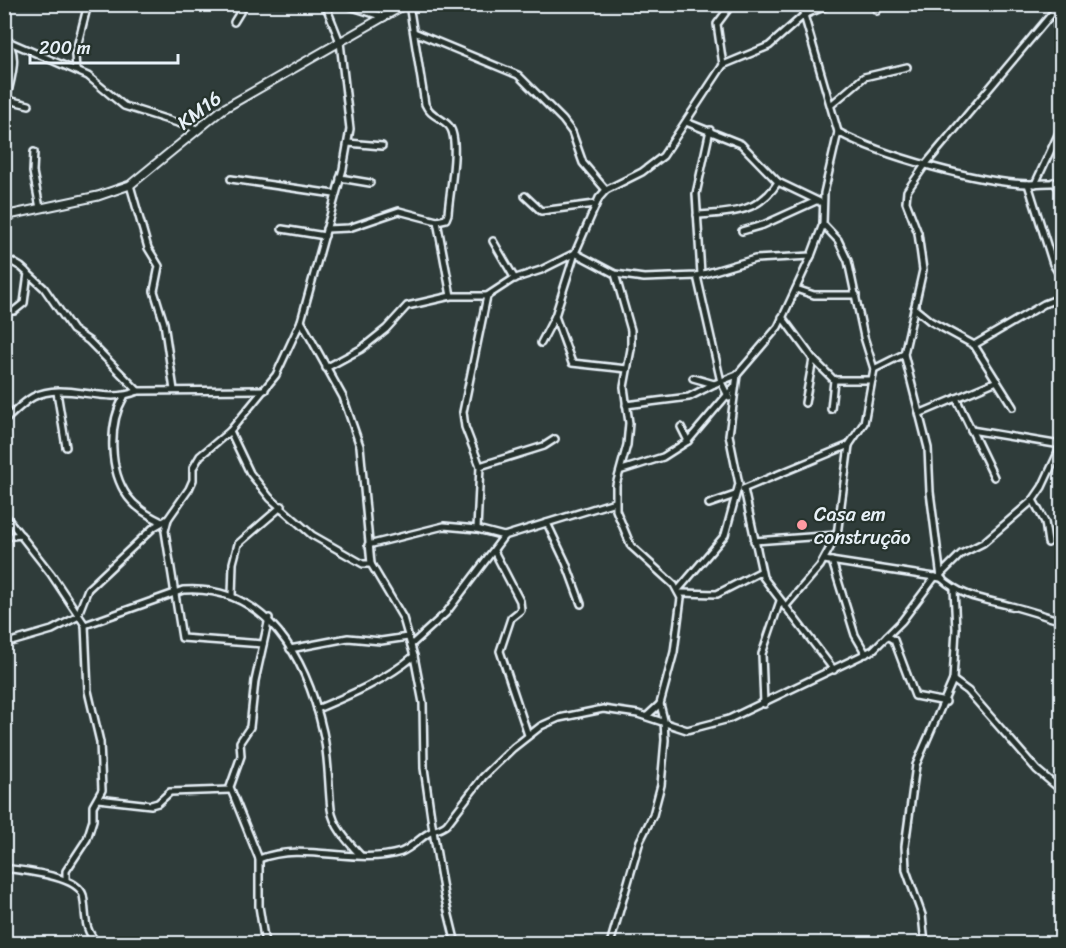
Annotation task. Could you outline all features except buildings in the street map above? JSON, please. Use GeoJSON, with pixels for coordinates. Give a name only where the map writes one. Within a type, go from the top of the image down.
{"type":"FeatureCollection","features":[{"type":"Feature","properties":{"kind":"street"},"geometry":{"type":"LineString","coordinates":[[76,70],[75,55],[88,4]]}},
{"type":"Feature","properties":{"kind":"street"},"geometry":{"type":"LineString","coordinates":[[234,22],[245,4]]}},
{"type":"Feature","properties":{"kind":"street"},"geometry":{"type":"LineString","coordinates":[[4,644],[52,630],[77,617],[88,589],[165,520],[189,489],[193,468],[203,451],[230,431],[265,390],[284,361],[301,321],[348,143],[348,99],[340,42],[325,4]]}},
{"type":"Feature","properties":{"kind":"street"},"geometry":{"type":"LineString","coordinates":[[342,4],[384,17]]}},
{"type":"Feature","properties":{"kind":"street"},"geometry":{"type":"LineString","coordinates":[[326,229],[349,228],[399,211],[437,221],[446,219],[448,214],[455,139],[449,126],[428,111],[425,104],[421,92],[414,32],[408,4]]}},
{"type":"Feature","properties":{"kind":"street","name":"KM16"},"geometry":{"type":"LineString","coordinates":[[4,216],[98,196],[130,185],[223,110],[408,4]]}},
{"type":"Feature","properties":{"kind":"street"},"geometry":{"type":"LineString","coordinates":[[723,65],[717,24],[732,4]]}},
{"type":"Feature","properties":{"kind":"street"},"geometry":{"type":"LineString","coordinates":[[626,405],[689,397],[737,375],[769,339],[811,256],[823,224],[819,202],[838,132],[804,15],[807,4]]}},
{"type":"Feature","properties":{"kind":"street"},"geometry":{"type":"LineString","coordinates":[[541,343],[555,316],[575,253],[595,204],[606,190],[642,172],[663,156],[723,65],[763,50],[804,15],[826,5]]}},
{"type":"Feature","properties":{"kind":"street"},"geometry":{"type":"LineString","coordinates":[[1059,5],[1057,26],[1062,41]]}},
{"type":"Feature","properties":{"kind":"street"},"geometry":{"type":"LineString","coordinates":[[939,576],[928,448],[921,412],[904,354],[923,270],[918,233],[906,202],[908,191],[925,165],[1059,5]]}},
{"type":"Feature","properties":{"kind":"street"},"geometry":{"type":"LineString","coordinates":[[414,32],[518,75],[563,120],[572,132],[583,163],[606,190]]}},
{"type":"Feature","properties":{"kind":"street"},"geometry":{"type":"LineString","coordinates":[[4,35],[10,42],[15,61],[5,100],[29,105]]}},
{"type":"Feature","properties":{"kind":"street"},"geometry":{"type":"LineString","coordinates":[[10,42],[96,81],[124,106],[197,129]]}},
{"type":"Feature","properties":{"kind":"street"},"geometry":{"type":"LineString","coordinates":[[831,105],[864,77],[907,67]]}},
{"type":"Feature","properties":{"kind":"street"},"geometry":{"type":"LineString","coordinates":[[686,122],[741,144],[778,182],[819,202]]}},
{"type":"Feature","properties":{"kind":"street"},"geometry":{"type":"LineString","coordinates":[[1062,126],[1032,184],[1053,264],[1062,279]]}},
{"type":"Feature","properties":{"kind":"street"},"geometry":{"type":"LineString","coordinates":[[710,130],[697,182],[699,275],[722,382],[732,404]]}},
{"type":"Feature","properties":{"kind":"street"},"geometry":{"type":"LineString","coordinates":[[838,132],[854,141],[925,165],[1006,182],[1062,183]]}},
{"type":"Feature","properties":{"kind":"street"},"geometry":{"type":"LineString","coordinates":[[348,143],[382,146]]}},
{"type":"Feature","properties":{"kind":"street"},"geometry":{"type":"LineString","coordinates":[[34,152],[33,172],[40,208]]}},
{"type":"Feature","properties":{"kind":"street"},"geometry":{"type":"LineString","coordinates":[[340,178],[370,183]]}},
{"type":"Feature","properties":{"kind":"street"},"geometry":{"type":"LineString","coordinates":[[231,179],[334,194]]}},
{"type":"Feature","properties":{"kind":"street"},"geometry":{"type":"LineString","coordinates":[[697,215],[751,208],[763,202],[778,182]]}},
{"type":"Feature","properties":{"kind":"street"},"geometry":{"type":"LineString","coordinates":[[1053,183],[1062,190]]}},
{"type":"Feature","properties":{"kind":"street"},"geometry":{"type":"LineString","coordinates":[[130,185],[148,248],[159,266],[154,291],[164,323],[174,390]]}},
{"type":"Feature","properties":{"kind":"street"},"geometry":{"type":"LineString","coordinates":[[525,196],[541,211],[595,204]]}},
{"type":"Feature","properties":{"kind":"street"},"geometry":{"type":"LineString","coordinates":[[742,231],[819,202]]}},
{"type":"Feature","properties":{"kind":"street"},"geometry":{"type":"LineString","coordinates":[[437,221],[451,296]]}},
{"type":"Feature","properties":{"kind":"street"},"geometry":{"type":"LineString","coordinates":[[785,607],[824,560],[837,535],[849,445],[864,423],[874,369],[864,337],[848,261],[838,240],[823,224]]}},
{"type":"Feature","properties":{"kind":"street"},"geometry":{"type":"LineString","coordinates":[[282,229],[325,236]]}},
{"type":"Feature","properties":{"kind":"street"},"geometry":{"type":"LineString","coordinates":[[493,241],[515,279]]}},
{"type":"Feature","properties":{"kind":"street"},"geometry":{"type":"LineString","coordinates":[[575,253],[615,274],[644,278],[699,275],[765,258],[811,256]]}},
{"type":"Feature","properties":{"kind":"street"},"geometry":{"type":"LineString","coordinates":[[326,368],[361,348],[386,329],[402,309],[451,296],[487,296],[515,279],[541,270],[575,253]]}},
{"type":"Feature","properties":{"kind":"street"},"geometry":{"type":"LineString","coordinates":[[4,257],[28,273],[44,288],[73,330],[89,341],[138,391]]}},
{"type":"Feature","properties":{"kind":"street"},"geometry":{"type":"LineString","coordinates":[[4,312],[14,311],[24,303],[28,273]]}},
{"type":"Feature","properties":{"kind":"street"},"geometry":{"type":"LineString","coordinates":[[615,274],[631,330],[632,349],[624,387],[629,423],[622,470],[616,485],[615,502],[618,520],[631,546],[679,591],[717,594],[760,572]]}},
{"type":"Feature","properties":{"kind":"street"},"geometry":{"type":"LineString","coordinates":[[796,289],[814,295],[856,295]]}},
{"type":"Feature","properties":{"kind":"street"},"geometry":{"type":"LineString","coordinates":[[477,530],[480,466],[465,428],[463,412],[487,296]]}},
{"type":"Feature","properties":{"kind":"street"},"geometry":{"type":"LineString","coordinates":[[974,345],[1044,304],[1062,297]]}},
{"type":"Feature","properties":{"kind":"street"},"geometry":{"type":"LineString","coordinates":[[914,308],[930,321],[974,345],[1013,407]]}},
{"type":"Feature","properties":{"kind":"street"},"geometry":{"type":"LineString","coordinates":[[555,316],[572,363],[627,369]]}},
{"type":"Feature","properties":{"kind":"street"},"geometry":{"type":"LineString","coordinates":[[782,316],[813,360],[834,380],[872,380]]}},
{"type":"Feature","properties":{"kind":"street"},"geometry":{"type":"LineString","coordinates":[[301,321],[343,397],[360,446],[371,564],[403,618],[414,656],[423,704],[424,768],[433,831],[444,895],[456,944]]}},
{"type":"Feature","properties":{"kind":"street"},"geometry":{"type":"LineString","coordinates":[[295,333],[307,334]]}},
{"type":"Feature","properties":{"kind":"street"},"geometry":{"type":"LineString","coordinates":[[874,369],[904,354]]}},
{"type":"Feature","properties":{"kind":"street"},"geometry":{"type":"LineString","coordinates":[[806,404],[813,360]]}},
{"type":"Feature","properties":{"kind":"street"},"geometry":{"type":"LineString","coordinates":[[610,944],[640,841],[657,803],[663,765],[664,720],[660,704],[680,621],[679,591],[725,534],[739,484],[729,435],[737,375]]}},
{"type":"Feature","properties":{"kind":"street"},"geometry":{"type":"LineString","coordinates":[[693,378],[714,384]]}},
{"type":"Feature","properties":{"kind":"street"},"geometry":{"type":"LineString","coordinates":[[831,409],[834,380]]}},
{"type":"Feature","properties":{"kind":"street"},"geometry":{"type":"LineString","coordinates":[[921,412],[997,381]]}},
{"type":"Feature","properties":{"kind":"street"},"geometry":{"type":"LineString","coordinates":[[130,384],[131,394]]}},
{"type":"Feature","properties":{"kind":"street"},"geometry":{"type":"LineString","coordinates":[[622,470],[663,457],[688,441],[734,387]]}},
{"type":"Feature","properties":{"kind":"street"},"geometry":{"type":"LineString","coordinates":[[4,421],[33,397],[57,392],[72,391],[124,397],[138,391],[265,390]]}},
{"type":"Feature","properties":{"kind":"street"},"geometry":{"type":"LineString","coordinates":[[57,392],[66,447]]}},
{"type":"Feature","properties":{"kind":"street"},"geometry":{"type":"LineString","coordinates":[[124,397],[114,416],[117,470],[130,499],[146,514],[165,520]]}},
{"type":"Feature","properties":{"kind":"street"},"geometry":{"type":"LineString","coordinates":[[956,398],[994,477]]}},
{"type":"Feature","properties":{"kind":"street"},"geometry":{"type":"LineString","coordinates":[[681,427],[688,441]]}},
{"type":"Feature","properties":{"kind":"street"},"geometry":{"type":"LineString","coordinates":[[259,859],[283,853],[374,857],[400,852],[447,824],[483,777],[528,735],[559,718],[591,710],[612,708],[664,720],[687,730],[697,729],[764,704],[866,654],[886,636],[961,554],[983,543],[1033,500],[1042,487],[1061,444],[971,430]]}},
{"type":"Feature","properties":{"kind":"street"},"geometry":{"type":"LineString","coordinates":[[230,431],[250,473],[265,492],[318,539],[363,564],[371,564]]}},
{"type":"Feature","properties":{"kind":"street"},"geometry":{"type":"LineString","coordinates":[[480,466],[544,446],[555,439]]}},
{"type":"Feature","properties":{"kind":"street"},"geometry":{"type":"LineString","coordinates":[[709,504],[849,445]]}},
{"type":"Feature","properties":{"kind":"street"},"geometry":{"type":"LineString","coordinates":[[744,489],[760,572],[834,670]]}},
{"type":"Feature","properties":{"kind":"street"},"geometry":{"type":"LineString","coordinates":[[1033,500],[1045,522],[1048,543]]}},
{"type":"Feature","properties":{"kind":"street"},"geometry":{"type":"LineString","coordinates":[[368,545],[444,526],[504,536],[615,502]]}},
{"type":"Feature","properties":{"kind":"street"},"geometry":{"type":"LineString","coordinates":[[232,596],[233,563],[238,544],[282,506]]}},
{"type":"Feature","properties":{"kind":"street"},"geometry":{"type":"LineString","coordinates":[[4,514],[51,574],[77,617],[85,625],[88,691],[100,742],[102,790],[93,806],[93,820],[84,847],[66,871],[66,879]]}},
{"type":"Feature","properties":{"kind":"street"},"geometry":{"type":"LineString","coordinates":[[165,520],[182,638],[263,644]]}},
{"type":"Feature","properties":{"kind":"street"},"geometry":{"type":"LineString","coordinates":[[547,523],[566,562],[581,604]]}},
{"type":"Feature","properties":{"kind":"street"},"geometry":{"type":"LineString","coordinates":[[8,537],[16,530]]}},
{"type":"Feature","properties":{"kind":"street"},"geometry":{"type":"LineString","coordinates":[[8,537],[21,535]]}},
{"type":"Feature","properties":{"kind":"street"},"geometry":{"type":"LineString","coordinates":[[754,541],[837,535]]}},
{"type":"Feature","properties":{"kind":"street"},"geometry":{"type":"LineString","coordinates":[[411,645],[446,613],[504,536]]}},
{"type":"Feature","properties":{"kind":"street"},"geometry":{"type":"LineString","coordinates":[[494,551],[520,601],[522,610],[511,618],[500,651],[528,735]]}},
{"type":"Feature","properties":{"kind":"street"},"geometry":{"type":"LineString","coordinates":[[824,560],[939,576],[954,589],[974,599],[1010,605],[1062,621]]}},
{"type":"Feature","properties":{"kind":"street"},"geometry":{"type":"LineString","coordinates":[[832,561],[855,635],[866,654]]}},
{"type":"Feature","properties":{"kind":"street"},"geometry":{"type":"LineString","coordinates":[[85,625],[176,591],[198,589],[232,596],[249,603],[268,618],[290,649],[317,709],[330,774],[331,809],[342,835],[360,855]]}},
{"type":"Feature","properties":{"kind":"street"},"geometry":{"type":"LineString","coordinates":[[925,944],[922,915],[906,870],[905,846],[916,765],[921,750],[946,702],[953,681],[956,629],[954,589]]}},
{"type":"Feature","properties":{"kind":"street"},"geometry":{"type":"LineString","coordinates":[[764,704],[762,654],[780,601]]}},
{"type":"Feature","properties":{"kind":"street"},"geometry":{"type":"LineString","coordinates":[[265,944],[259,906],[259,859],[230,790],[241,756],[240,742],[250,727],[255,681],[268,618]]}},
{"type":"Feature","properties":{"kind":"street"},"geometry":{"type":"LineString","coordinates":[[886,636],[894,640],[915,696],[946,702]]}},
{"type":"Feature","properties":{"kind":"street"},"geometry":{"type":"LineString","coordinates":[[290,649],[348,638],[381,641],[408,637]]}},
{"type":"Feature","properties":{"kind":"street"},"geometry":{"type":"LineString","coordinates":[[317,709],[343,699],[398,669],[414,656]]}},
{"type":"Feature","properties":{"kind":"street"},"geometry":{"type":"LineString","coordinates":[[953,681],[968,691],[1037,770],[1062,791]]}},
{"type":"Feature","properties":{"kind":"street"},"geometry":{"type":"LineString","coordinates":[[646,716],[660,704]]}},
{"type":"Feature","properties":{"kind":"street"},"geometry":{"type":"LineString","coordinates":[[98,799],[150,805],[158,802],[170,792],[230,790]]}},
{"type":"Feature","properties":{"kind":"street"},"geometry":{"type":"LineString","coordinates":[[4,868],[66,879],[81,892],[84,923],[98,944]]}},
{"type":"Feature","properties":{"kind":"place","name":"Casa em construção"},"geometry":{"type":"Point","coordinates":[802,525]}}]}
